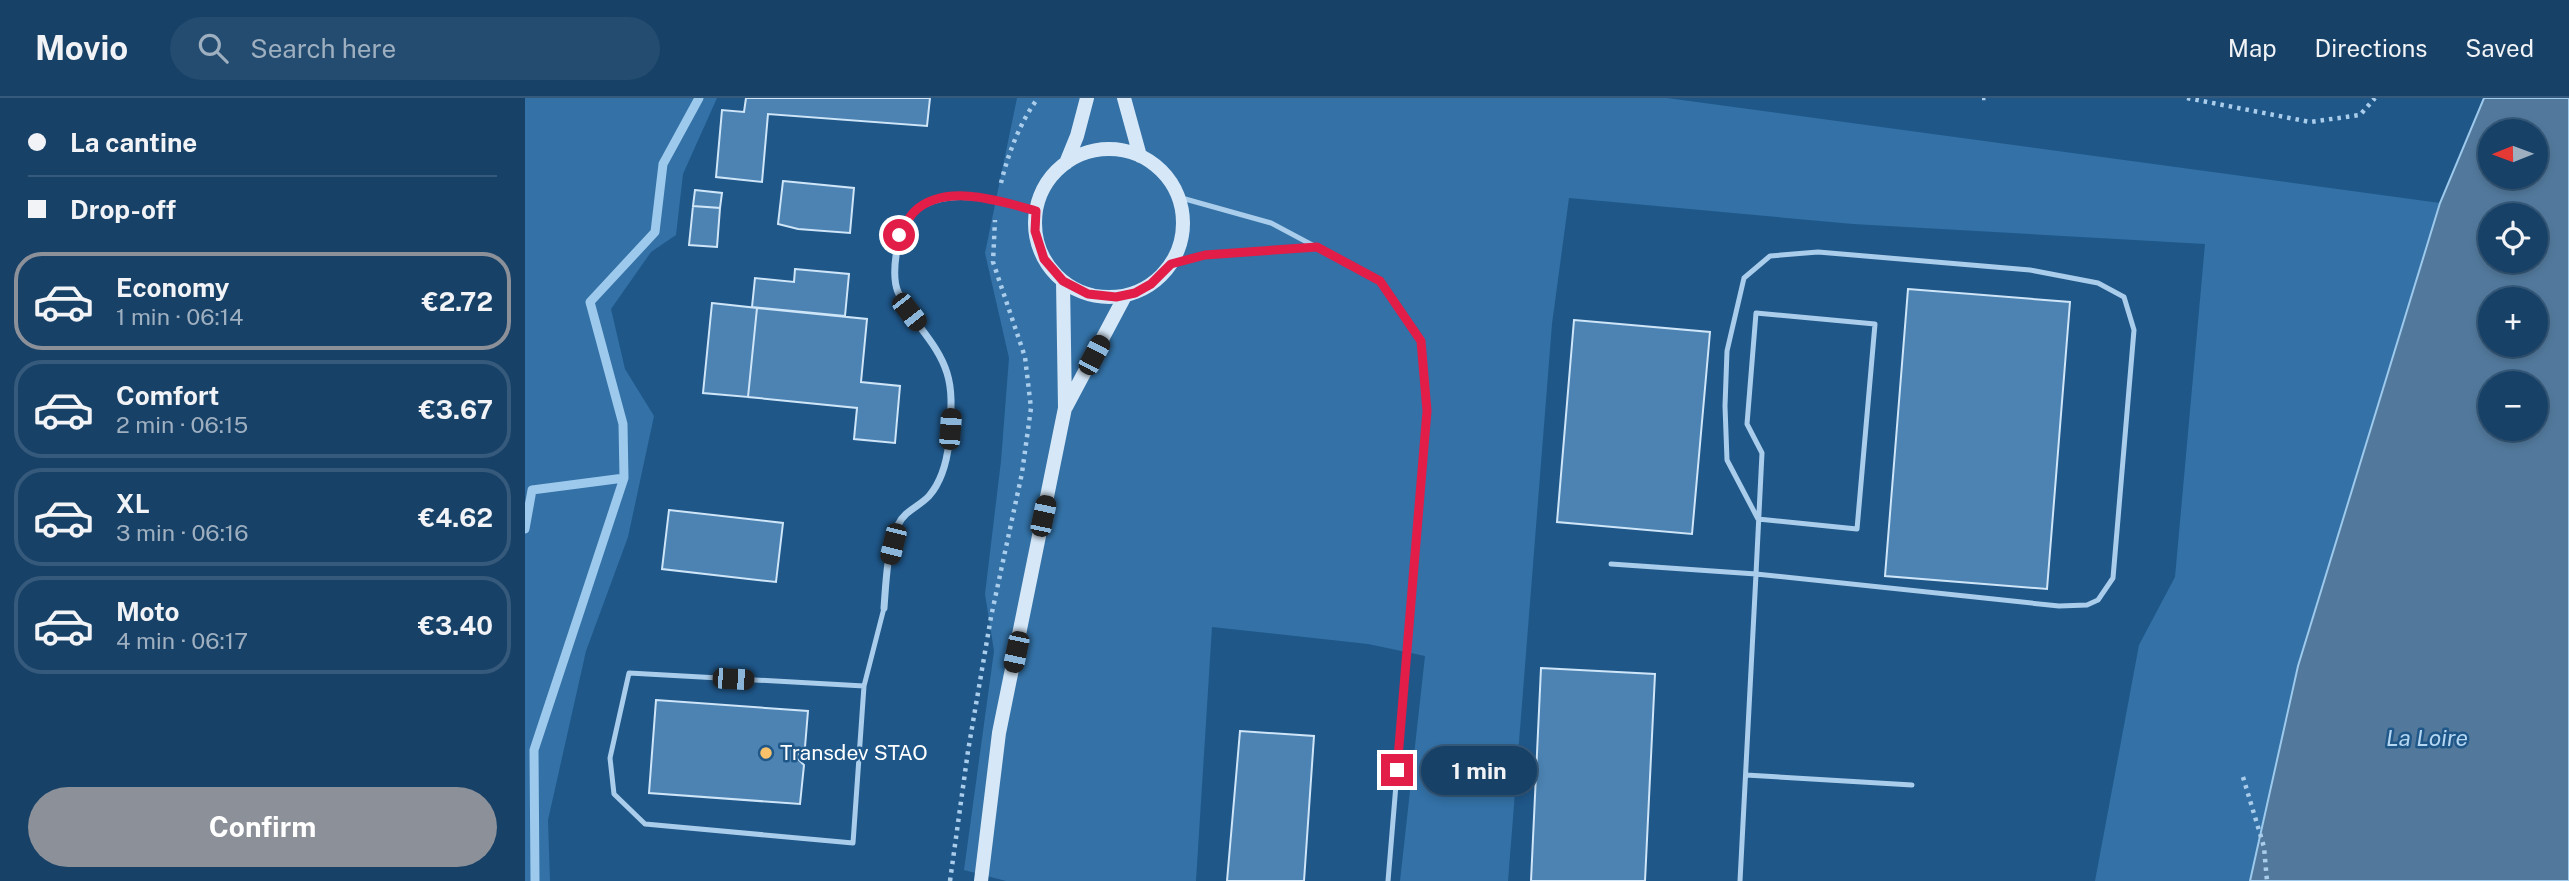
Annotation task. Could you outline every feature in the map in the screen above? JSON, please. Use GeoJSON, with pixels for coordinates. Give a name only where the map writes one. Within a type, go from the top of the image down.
{"type":"FeatureCollection","features":[{"type":"Feature","properties":{"kind":"main road"},"geometry":{"type":"LineString","coordinates":[[1065,163],[1101,149],[1121,150],[1140,156],[1163,173],[1178,197],[1183,227],[1171,264],[1151,284],[1125,296],[1088,294],[1063,281],[1049,268],[1040,250],[1035,231],[1036,211],[1046,184],[1065,163],[1077,136],[1087,98]]}},
{"type":"Feature","properties":{"kind":"main road"},"geometry":{"type":"LineString","coordinates":[[1124,98],[1140,156]]}},
{"type":"Feature","properties":{"kind":"main road"},"geometry":{"type":"LineString","coordinates":[[981,881],[999,733],[1065,408],[1063,281]]}},
{"type":"Feature","properties":{"kind":"main road"},"geometry":{"type":"LineString","coordinates":[[1065,408],[1125,296]]}},
{"type":"Feature","properties":{"kind":"street"},"geometry":{"type":"LineString","coordinates":[[884,608],[888,565],[898,523],[928,496],[941,477],[948,451],[951,406],[948,376],[937,348],[909,312],[897,289],[894,260],[899,235],[913,212],[931,200],[963,196],[997,200],[1036,211]]}},
{"type":"Feature","properties":{"kind":"lane"},"geometry":{"type":"LineString","coordinates":[[1178,197],[1271,223],[1380,281],[1421,341],[1427,411],[1388,881]]}},
{"type":"Feature","properties":{"kind":"lane"},"geometry":{"type":"LineString","coordinates":[[1171,264],[1205,255],[1317,247]]}},
{"type":"Feature","properties":{"kind":"lane"},"geometry":{"type":"LineString","coordinates":[[1611,564],[1756,574],[2059,606],[2087,605],[2098,600],[2113,578],[2125,448],[2134,330],[2124,296],[2098,283],[2030,270],[1818,252],[1770,256],[1744,278],[1727,351],[1727,460],[1758,519]]}},
{"type":"Feature","properties":{"kind":"lane"},"geometry":{"type":"LineString","coordinates":[[1740,881],[1758,519],[1762,453],[1747,424],[1756,313],[1875,324],[1857,529],[1758,519]]}},
{"type":"Feature","properties":{"kind":"lane"},"geometry":{"type":"LineString","coordinates":[[864,686],[629,673],[610,758],[614,794],[645,824],[853,843],[864,686],[884,608]]}},
{"type":"Feature","properties":{"kind":"lane"},"geometry":{"type":"LineString","coordinates":[[1746,775],[1912,785]]}},
{"type":"Feature","properties":{"kind":"path"},"geometry":{"type":"LineString","coordinates":[[950,881],[989,630],[1022,473],[1031,408],[1025,357],[993,262],[997,200],[1005,169],[1026,113],[1038,98]]}},
{"type":"Feature","properties":{"kind":"path"},"geometry":{"type":"LineString","coordinates":[[1982,98],[1988,98]]}},
{"type":"Feature","properties":{"kind":"path"},"geometry":{"type":"LineString","coordinates":[[2187,98],[2311,122],[2360,115],[2375,98]]}},
{"type":"Feature","properties":{"kind":"path"},"geometry":{"type":"LineString","coordinates":[[2243,777],[2263,847],[2267,881]]}},
{"type":"Feature","properties":{"kind":"shaded area"},"geometry":{"type":"Polygon","coordinates":[[[525,98],[717,98],[683,174],[676,235],[651,252],[611,309],[625,369],[654,416],[628,537],[586,651],[548,820],[550,881],[525,881],[525,98]]]}},
{"type":"Feature","properties":{"kind":"shaded area"},"geometry":{"type":"Polygon","coordinates":[[[1017,98],[1667,98],[2440,203],[2298,666],[2250,881],[2095,881],[2139,645],[2175,577],[2205,244],[1853,224],[1569,198],[1552,324],[1508,881],[1400,881],[1425,656],[1368,644],[1212,627],[1196,881],[1006,881],[964,870],[994,651],[985,594],[1001,461],[1009,358],[985,253],[1017,98]]]}},
{"type":"Feature","properties":{"kind":"water","name":"La Loire"},"geometry":{"type":"Polygon","coordinates":[[[2484,98],[2569,98],[2569,881],[2250,881],[2298,666],[2440,203],[2484,98]]]}},
{"type":"Feature","properties":{"kind":"building"},"geometry":{"type":"Polygon","coordinates":[[[746,98],[930,98],[927,126],[768,114],[762,182],[716,177],[722,110],[744,112],[746,98]]]}},
{"type":"Feature","properties":{"kind":"building"},"geometry":{"type":"Polygon","coordinates":[[[783,181],[854,188],[850,233],[798,229],[778,224],[783,181]]]}},
{"type":"Feature","properties":{"kind":"building"},"geometry":{"type":"Polygon","coordinates":[[[695,190],[722,193],[720,208],[693,206],[695,190]]]}},
{"type":"Feature","properties":{"kind":"building"},"geometry":{"type":"Polygon","coordinates":[[[693,206],[720,208],[717,247],[689,245],[693,206]]]}},
{"type":"Feature","properties":{"kind":"building"},"geometry":{"type":"Polygon","coordinates":[[[795,269],[849,274],[845,316],[752,307],[755,278],[794,282],[795,269]]]}},
{"type":"Feature","properties":{"kind":"building"},"geometry":{"type":"Polygon","coordinates":[[[1908,289],[2070,302],[2047,589],[1885,576],[1908,289]]]}},
{"type":"Feature","properties":{"kind":"building"},"geometry":{"type":"Polygon","coordinates":[[[712,303],[757,308],[748,397],[703,393],[712,303]]]}},
{"type":"Feature","properties":{"kind":"building"},"geometry":{"type":"Polygon","coordinates":[[[757,308],[867,319],[861,382],[900,386],[895,443],[854,439],[857,408],[748,397],[757,308]]]}},
{"type":"Feature","properties":{"kind":"building"},"geometry":{"type":"Polygon","coordinates":[[[1574,320],[1710,332],[1692,534],[1557,522],[1574,320]]]}},
{"type":"Feature","properties":{"kind":"building"},"geometry":{"type":"Polygon","coordinates":[[[669,510],[783,523],[776,582],[662,569],[669,510]]]}},
{"type":"Feature","properties":{"kind":"building"},"geometry":{"type":"Polygon","coordinates":[[[1541,668],[1655,674],[1645,881],[1531,881],[1541,668]]]}},
{"type":"Feature","properties":{"kind":"building"},"geometry":{"type":"Polygon","coordinates":[[[656,700],[808,711],[805,747],[796,757],[804,765],[800,804],[649,793],[656,700]]]}},
{"type":"Feature","properties":{"kind":"building"},"geometry":{"type":"Polygon","coordinates":[[[1240,731],[1314,736],[1304,881],[1227,881],[1240,731]]]}},
{"type":"Feature","properties":{"kind":"waterway"},"geometry":{"type":"LineString","coordinates":[[535,881],[534,750],[624,478],[623,424],[590,302],[655,232],[663,164],[699,98]]}},
{"type":"Feature","properties":{"kind":"waterway"},"geometry":{"type":"LineString","coordinates":[[525,529],[532,490],[624,478]]}},
{"type":"Feature","properties":{"kind":"place","name":"Transdev STAO"},"geometry":{"type":"Point","coordinates":[766,753]}},
{"type":"Feature","properties":{"kind":"route"},"geometry":{"type":"LineString","coordinates":[[899,235],[913,212],[931,200],[963,196],[1007,202],[1036,211],[1037,241],[1049,268],[1071,287],[1097,296],[1116,297],[1135,293],[1151,284],[1171,264],[1205,255],[1317,247],[1380,281],[1421,341],[1427,411],[1397,770]]}}]}
